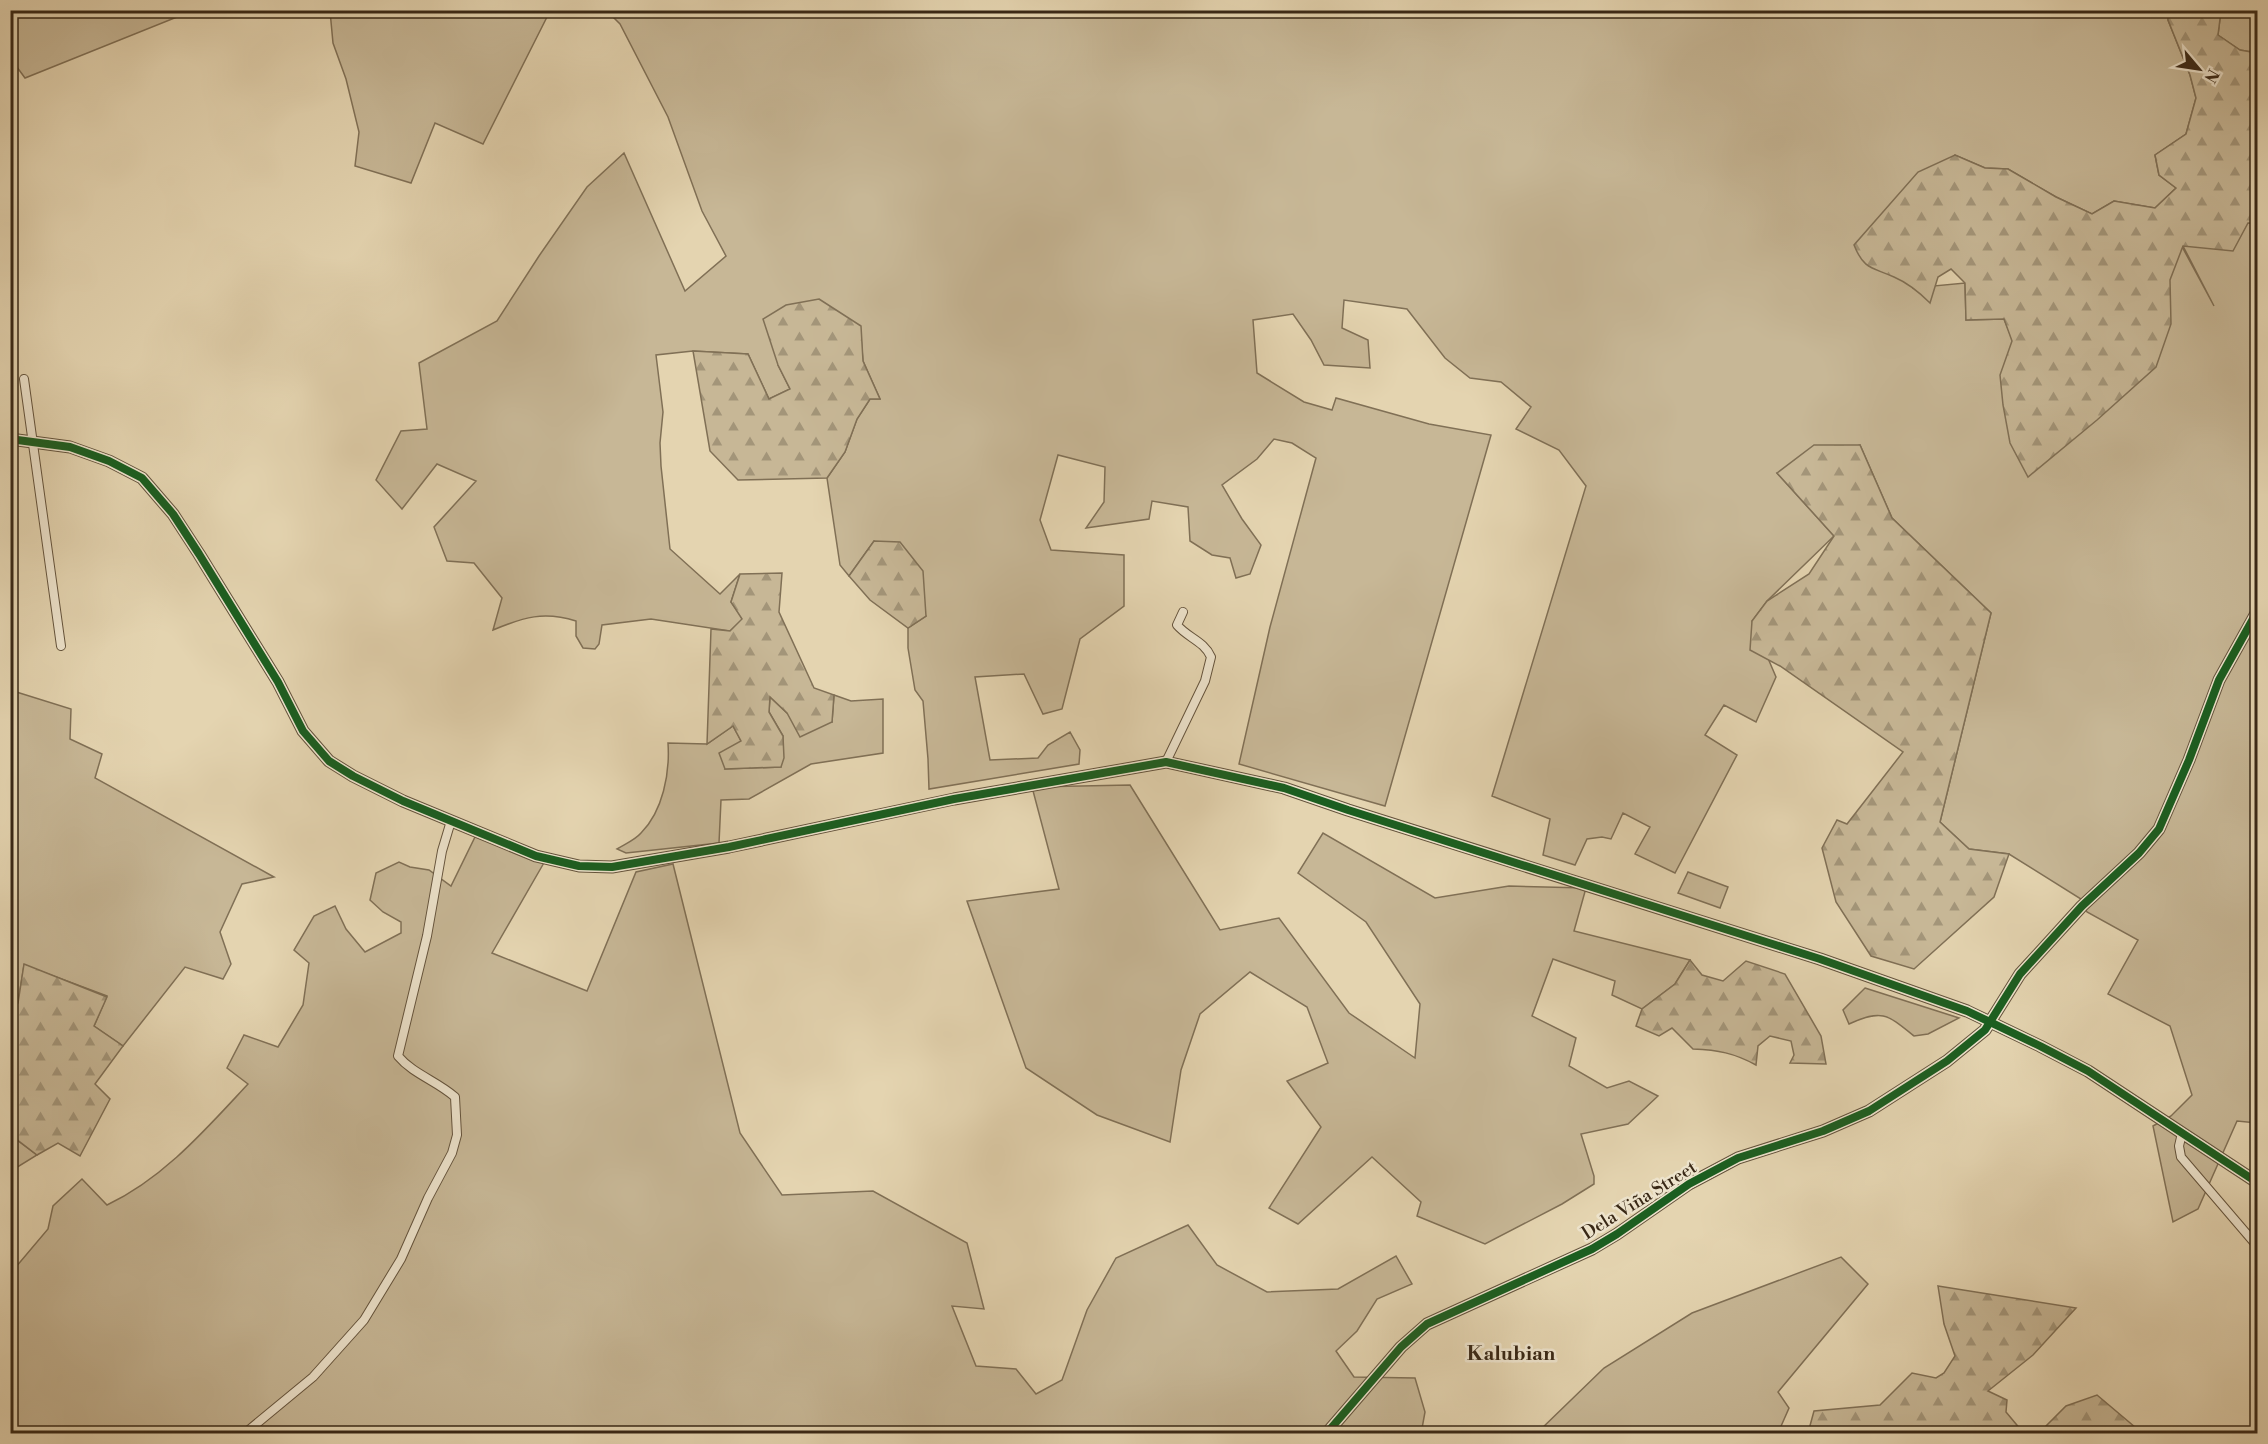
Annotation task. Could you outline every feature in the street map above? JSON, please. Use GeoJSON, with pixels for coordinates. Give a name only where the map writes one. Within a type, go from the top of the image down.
{"type":"FeatureCollection","features":[{"type":"Feature","properties":{"kind":"street"},"geometry":{"type":"LineString","coordinates":[[24,378],[61,646]]}},
{"type":"Feature","properties":{"kind":"street"},"geometry":{"type":"LineString","coordinates":[[10,440],[70,447],[109,461],[142,478],[173,514],[278,682],[303,732],[329,761],[353,777],[403,801],[536,856],[579,866],[612,867],[729,847],[954,798],[1166,762],[1284,788],[1820,958],[1921,994],[1990,1022],[2088,1071],[2258,1183]]}},
{"type":"Feature","properties":{"kind":"street","name":"Dela Viña Street"},"geometry":{"type":"LineString","coordinates":[[1326,1434],[1401,1347],[1427,1324],[1592,1249],[1689,1184],[1738,1158],[1823,1131],[1869,1111],[1947,1061],[1985,1030],[2020,974],[2082,906],[2139,853],[2159,829],[2189,760],[2219,680],[2258,610]]}},
{"type":"Feature","properties":{"kind":"street"},"geometry":{"type":"LineString","coordinates":[[1166,762],[1205,681],[1211,657],[1204,645],[1182,631],[1177,625],[1183,612]]}},
{"type":"Feature","properties":{"kind":"street"},"geometry":{"type":"LineString","coordinates":[[244,1434],[313,1377],[364,1320],[400,1259],[452,1153],[457,1135],[455,1097],[406,1065],[398,1056],[423,956],[442,851],[450,821]]}},
{"type":"Feature","properties":{"kind":"street"},"geometry":{"type":"LineString","coordinates":[[2182,1133],[2181,1157],[2258,1247]]}},
{"type":"Feature","properties":{"kind":"green space"},"geometry":{"type":"Polygon","coordinates":[[[11,10],[192,11],[25,78],[11,59],[11,10]]]}},
{"type":"Feature","properties":{"kind":"green space"},"geometry":{"type":"Polygon","coordinates":[[[330,10],[550,11],[483,144],[435,123],[411,183],[355,166],[359,132],[346,79],[333,43],[330,10]]]}},
{"type":"Feature","properties":{"kind":"green space"},"geometry":{"type":"Polygon","coordinates":[[[607,11],[2168,11],[2168,20],[2190,75],[2196,98],[2186,134],[2155,155],[2159,175],[2176,188],[2155,208],[2114,201],[2092,214],[2056,197],[2008,169],[1985,168],[1955,155],[1913,288],[1965,283],[1966,320],[2004,319],[2013,341],[2179,241],[2214,306],[2183,246],[2248,223],[2257,223],[2257,1123],[2237,1121],[2198,1209],[2173,1222],[2153,1126],[2171,1116],[2192,1095],[2170,1026],[2108,994],[2138,940],[2087,912],[2081,899],[2009,854],[1969,849],[1940,822],[1991,613],[1892,518],[1860,445],[1777,473],[1834,536],[1767,601],[1752,621],[1776,677],[1756,722],[1724,705],[1705,735],[1737,755],[1675,873],[1635,854],[1650,827],[1623,813],[1611,839],[1602,837],[1587,839],[1575,865],[1543,855],[1550,819],[1492,796],[1586,486],[1559,450],[1516,429],[1531,407],[1501,382],[1470,378],[1445,358],[1407,309],[1344,300],[1342,328],[1368,340],[1370,368],[1324,365],[1311,340],[1293,314],[1253,320],[1257,373],[1304,402],[1332,410],[1336,398],[1429,424],[1491,435],[1385,806],[1239,764],[1270,627],[1316,458],[1292,443],[1274,439],[1257,459],[1222,485],[1261,545],[1250,574],[1236,578],[1230,558],[1212,555],[1190,541],[1188,507],[1152,501],[1149,519],[1086,528],[1104,502],[1105,467],[1058,455],[1040,520],[1051,550],[1124,555],[1124,606],[1080,639],[1062,709],[1043,714],[1024,674],[975,677],[990,760],[1038,758],[1048,745],[1070,732],[1080,750],[1079,764],[929,789],[923,701],[915,690],[908,648],[908,628],[926,616],[874,541],[849,576],[840,565],[827,478],[845,452],[857,419],[870,399],[880,399],[863,361],[860,326],[778,365],[790,389],[769,399],[748,354],[693,351],[656,355],[663,412],[660,443],[661,466],[670,549],[720,594],[740,574],[731,602],[743,619],[730,631],[651,619],[602,625],[599,644],[595,649],[583,648],[576,636],[576,621],[565,618],[534,617],[493,630],[502,598],[474,563],[447,561],[434,527],[476,481],[437,464],[402,509],[376,480],[401,431],[427,429],[419,363],[497,321],[587,187],[624,153],[685,291],[726,256],[702,211],[668,117],[620,24],[607,11]]]}},
{"type":"Feature","properties":{"kind":"green space"},"geometry":{"type":"Polygon","coordinates":[[[2168,11],[2221,11],[2218,35],[2240,50],[2257,53],[2257,223],[2248,223],[2233,251],[2183,246],[2170,280],[2171,324],[2156,367],[2028,477],[2010,443],[2003,405],[2000,375],[2012,341],[2004,319],[1966,320],[1965,283],[1951,269],[1938,277],[1930,303],[1904,282],[1865,263],[1854,245],[1918,172],[1955,155],[1985,168],[2008,169],[2056,197],[2092,214],[2114,201],[2155,208],[2176,188],[2159,175],[2155,155],[2186,134],[2196,98],[2190,75],[2168,20],[2168,11]]]}},
{"type":"Feature","properties":{"kind":"green space"},"geometry":{"type":"Polygon","coordinates":[[[2221,11],[2257,11],[2257,53],[2240,50],[2218,35],[2221,11]]]}},
{"type":"Feature","properties":{"kind":"green space"},"geometry":{"type":"Polygon","coordinates":[[[819,299],[861,326],[863,361],[880,399],[870,399],[857,419],[845,452],[827,478],[738,480],[710,451],[693,351],[748,354],[769,399],[790,389],[778,365],[763,319],[786,305],[819,299]]]}},
{"type":"Feature","properties":{"kind":"green space"},"geometry":{"type":"Polygon","coordinates":[[[1814,445],[1860,445],[1892,518],[1991,613],[1940,822],[1969,849],[2009,854],[1994,897],[1914,969],[1871,956],[1836,902],[1822,848],[1837,820],[1847,824],[1903,752],[1780,666],[1750,650],[1752,621],[1767,601],[1809,574],[1834,536],[1777,473],[1814,445]]]}},
{"type":"Feature","properties":{"kind":"green space"},"geometry":{"type":"Polygon","coordinates":[[[874,541],[900,542],[923,571],[926,616],[908,628],[870,600],[849,576],[874,541]]]}},
{"type":"Feature","properties":{"kind":"green space"},"geometry":{"type":"Polygon","coordinates":[[[782,573],[779,612],[814,688],[834,695],[832,722],[800,737],[787,713],[770,697],[769,712],[783,736],[784,758],[781,767],[725,769],[719,753],[741,741],[733,726],[707,744],[711,629],[730,631],[742,619],[731,602],[740,574],[782,573]]]}},
{"type":"Feature","properties":{"kind":"green space"},"geometry":{"type":"Polygon","coordinates":[[[10,690],[71,709],[70,739],[102,754],[95,778],[274,877],[242,884],[220,932],[231,964],[223,979],[185,967],[123,1046],[94,1026],[107,996],[24,965],[18,1003],[11,1008],[10,690]]]}},
{"type":"Feature","properties":{"kind":"green space"},"geometry":{"type":"Polygon","coordinates":[[[834,695],[851,701],[883,699],[883,753],[811,764],[749,799],[721,800],[719,843],[626,853],[617,849],[639,835],[655,814],[664,791],[668,767],[668,743],[707,744],[733,726],[741,741],[725,769],[781,767],[783,736],[769,712],[770,697],[787,713],[832,722],[834,695]]]}},
{"type":"Feature","properties":{"kind":"green space"},"geometry":{"type":"Polygon","coordinates":[[[1130,785],[1220,930],[1279,918],[1349,1013],[1415,1058],[1420,1004],[1366,922],[1298,873],[1323,833],[1435,898],[1509,886],[1586,888],[1574,931],[1690,960],[1675,984],[1642,1009],[1612,995],[1615,981],[1553,959],[1532,1016],[1576,1038],[1569,1066],[1607,1088],[1629,1081],[1658,1096],[1628,1124],[1581,1134],[1594,1176],[1594,1184],[1562,1204],[1485,1244],[1417,1216],[1421,1202],[1372,1157],[1298,1224],[1269,1208],[1321,1127],[1287,1081],[1328,1063],[1307,1007],[1250,972],[1200,1014],[1181,1070],[1170,1142],[1097,1115],[1026,1068],[967,901],[1059,889],[1032,787],[1130,785]]]}},
{"type":"Feature","properties":{"kind":"green space"},"geometry":{"type":"Polygon","coordinates":[[[476,835],[545,861],[492,953],[587,991],[636,872],[673,864],[740,1133],[782,1195],[873,1191],[967,1243],[984,1309],[952,1306],[976,1366],[1016,1369],[1036,1394],[1062,1380],[1087,1310],[1116,1258],[1188,1225],[1217,1265],[1267,1292],[1338,1289],[1396,1256],[1412,1284],[1377,1299],[1357,1331],[1336,1351],[1354,1377],[1415,1378],[1425,1412],[1421,1434],[11,1433],[10,1274],[48,1229],[53,1206],[82,1179],[107,1205],[128,1194],[166,1167],[248,1084],[227,1068],[244,1035],[278,1047],[303,1005],[309,963],[294,950],[314,916],[335,906],[346,929],[365,952],[401,933],[401,922],[383,912],[370,900],[376,873],[399,862],[410,867],[429,870],[451,886],[476,835]]]}},
{"type":"Feature","properties":{"kind":"green space"},"geometry":{"type":"Polygon","coordinates":[[[1688,872],[1728,887],[1720,908],[1678,893],[1688,872]]]}},
{"type":"Feature","properties":{"kind":"green space"},"geometry":{"type":"Polygon","coordinates":[[[1690,960],[1702,975],[1723,981],[1746,961],[1785,974],[1821,1036],[1826,1064],[1790,1063],[1794,1055],[1791,1041],[1770,1036],[1758,1046],[1756,1065],[1726,1053],[1693,1049],[1672,1028],[1659,1036],[1636,1026],[1642,1009],[1675,984],[1690,960]]]}},
{"type":"Feature","properties":{"kind":"green space"},"geometry":{"type":"Polygon","coordinates":[[[24,964],[107,997],[94,1026],[123,1046],[95,1084],[110,1099],[80,1156],[58,1143],[37,1155],[11,1135],[11,1008],[18,1003],[24,964]]]}},
{"type":"Feature","properties":{"kind":"green space"},"geometry":{"type":"Polygon","coordinates":[[[1865,988],[1959,1018],[1928,1034],[1914,1036],[1884,1016],[1869,1016],[1849,1024],[1843,1010],[1865,988]]]}},
{"type":"Feature","properties":{"kind":"green space"},"geometry":{"type":"Polygon","coordinates":[[[10,1135],[37,1155],[11,1171],[10,1171],[10,1135]]]}},
{"type":"Feature","properties":{"kind":"green space"},"geometry":{"type":"Polygon","coordinates":[[[1841,1257],[1868,1284],[1778,1392],[1789,1408],[1778,1433],[1537,1433],[1604,1368],[1692,1313],[1841,1257]]]}},
{"type":"Feature","properties":{"kind":"green space"},"geometry":{"type":"Polygon","coordinates":[[[1938,1286],[2076,1308],[2033,1355],[1988,1391],[2007,1400],[2006,1412],[2021,1430],[2016,1434],[1808,1433],[1814,1411],[1880,1405],[1912,1373],[1936,1378],[1944,1373],[1955,1356],[1944,1324],[1938,1286]]]}},
{"type":"Feature","properties":{"kind":"green space"},"geometry":{"type":"Polygon","coordinates":[[[2097,1395],[2142,1433],[2039,1433],[2066,1406],[2097,1395]]]}},
{"type":"Feature","properties":{"kind":"cycle path"},"geometry":{"type":"LineString","coordinates":[[10,439],[70,447],[109,461],[142,478],[173,514],[278,682],[303,731],[329,761],[403,801],[536,856],[579,866],[612,867],[729,847],[954,799],[1166,762],[1284,788],[1820,959],[1967,1011],[2088,1071],[2258,1183]]}},
{"type":"Feature","properties":{"kind":"cycle path"},"geometry":{"type":"LineString","coordinates":[[1326,1434],[1401,1347],[1427,1324],[1592,1249],[1689,1184],[1738,1158],[1823,1131],[1869,1111],[1947,1061],[1985,1030],[2020,974],[2082,906],[2139,853],[2159,829],[2189,760],[2219,680],[2258,610]]}},
{"type":"Feature","properties":{"kind":"district","name":"Kalubian"},"geometry":{"type":"Point","coordinates":[1511,1353]}}]}
